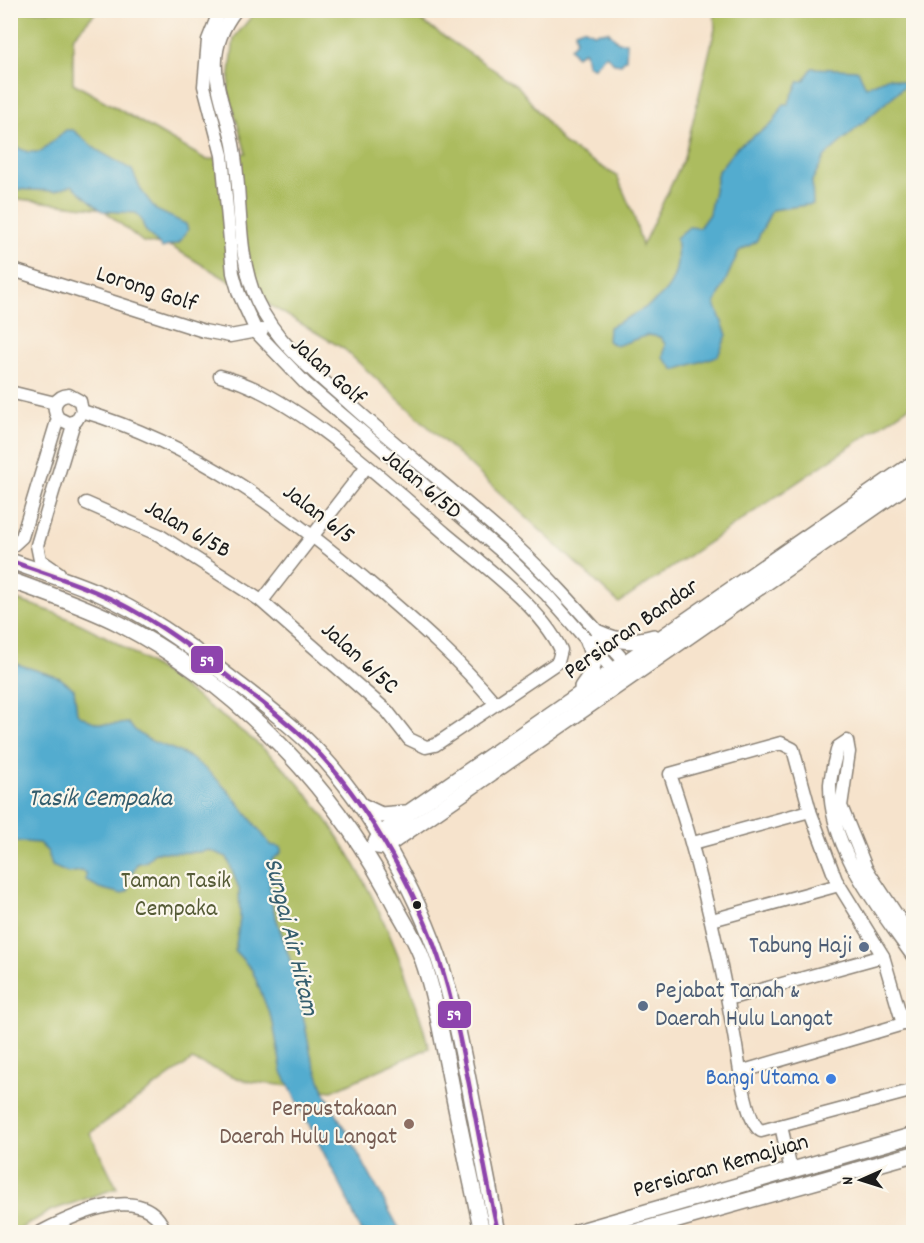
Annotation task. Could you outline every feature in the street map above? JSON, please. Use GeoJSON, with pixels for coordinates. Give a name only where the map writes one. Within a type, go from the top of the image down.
{"type":"FeatureCollection","features":[{"type":"Feature","properties":{"kind":"main road","name":"Persiaran Bandar"},"geometry":{"type":"LineString","coordinates":[[380,843],[575,696],[914,463]]}},
{"type":"Feature","properties":{"kind":"main road","name":"Persiaran Bandar"},"geometry":{"type":"LineString","coordinates":[[418,815],[545,736],[914,480]]}},
{"type":"Feature","properties":{"kind":"main road"},"geometry":{"type":"LineString","coordinates":[[10,561],[96,592],[154,622],[192,648],[306,740],[336,772],[358,803],[418,904],[448,988],[485,1210],[482,1233]]}},
{"type":"Feature","properties":{"kind":"main road"},"geometry":{"type":"LineString","coordinates":[[10,580],[89,609],[164,650],[219,691],[276,740],[380,843],[404,901],[422,957],[485,1210],[498,1233]]}},
{"type":"Feature","properties":{"kind":"main road"},"geometry":{"type":"LineString","coordinates":[[545,736],[620,667],[674,638],[704,626]]}},
{"type":"Feature","properties":{"kind":"main road"},"geometry":{"type":"LineString","coordinates":[[575,696],[594,667],[594,637],[640,641],[665,634]]}},
{"type":"Feature","properties":{"kind":"main road"},"geometry":{"type":"LineString","coordinates":[[307,773],[377,870],[422,957]]}},
{"type":"Feature","properties":{"kind":"main road"},"geometry":{"type":"LineString","coordinates":[[358,803],[381,815],[418,815],[402,849],[401,858],[409,887]]}},
{"type":"Feature","properties":{"kind":"main road"},"geometry":{"type":"LineString","coordinates":[[448,988],[441,996],[454,1056],[449,1072]]}},
{"type":"Feature","properties":{"kind":"main road","name":"Persiaran Kemajuan"},"geometry":{"type":"LineString","coordinates":[[577,1233],[914,1135]]}},
{"type":"Feature","properties":{"kind":"main road","name":"Persiaran Kemajuan"},"geometry":{"type":"LineString","coordinates":[[635,1233],[914,1154]]}},
{"type":"Feature","properties":{"kind":"main road"},"geometry":{"type":"LineString","coordinates":[[474,1233],[485,1210]]}},
{"type":"Feature","properties":{"kind":"main road"},"geometry":{"type":"LineString","coordinates":[[485,1210],[508,1233]]}},
{"type":"Feature","properties":{"kind":"street","name":"Jalan Golf"},"geometry":{"type":"LineString","coordinates":[[220,10],[208,40],[204,86],[222,156],[233,273],[245,310],[257,333],[271,351],[305,383],[508,557],[594,637]]}},
{"type":"Feature","properties":{"kind":"street","name":"Jalan Golf"},"geometry":{"type":"LineString","coordinates":[[236,10],[222,33],[216,60],[215,80],[236,160],[242,240],[249,277],[257,300],[270,325],[304,364],[516,546],[562,590],[594,637],[620,667]]}},
{"type":"Feature","properties":{"kind":"street","name":"Lorong Golf"},"geometry":{"type":"LineString","coordinates":[[10,269],[181,324],[227,335],[257,333],[270,325]]}},
{"type":"Feature","properties":{"kind":"street"},"geometry":{"type":"LineString","coordinates":[[245,310],[241,323],[227,335],[271,351]]}},
{"type":"Feature","properties":{"kind":"street","name":"Jalan 6/5D"},"geometry":{"type":"LineString","coordinates":[[220,376],[240,381],[274,400],[367,466],[512,590],[555,637],[561,650],[558,662],[495,703]]}},
{"type":"Feature","properties":{"kind":"street"},"geometry":{"type":"LineString","coordinates":[[10,392],[56,403]]}},
{"type":"Feature","properties":{"kind":"street"},"geometry":{"type":"LineString","coordinates":[[74,422],[68,423],[54,413],[56,403],[64,395],[73,396],[80,401],[82,411],[74,422],[37,545],[38,554],[46,565],[96,592]]}},
{"type":"Feature","properties":{"kind":"street","name":"Jalan 6/5"},"geometry":{"type":"LineString","coordinates":[[82,411],[123,424],[211,465],[313,534],[446,649],[495,703]]}},
{"type":"Feature","properties":{"kind":"street"},"geometry":{"type":"LineString","coordinates":[[10,548],[18,544],[22,537],[58,418]]}},
{"type":"Feature","properties":{"kind":"street"},"geometry":{"type":"LineString","coordinates":[[262,602],[367,466]]}},
{"type":"Feature","properties":{"kind":"street","name":"Jalan 6/5B"},"geometry":{"type":"LineString","coordinates":[[86,503],[159,535],[262,602]]}},
{"type":"Feature","properties":{"kind":"street"},"geometry":{"type":"LineString","coordinates":[[508,557],[516,546]]}},
{"type":"Feature","properties":{"kind":"street","name":"Jalan 6/5C"},"geometry":{"type":"LineString","coordinates":[[262,602],[387,711],[409,739],[426,747],[435,745],[495,703]]}},
{"type":"Feature","properties":{"kind":"street"},"geometry":{"type":"LineString","coordinates":[[914,941],[864,875],[841,806],[849,752],[847,741],[838,747],[830,783],[831,802],[842,838],[864,875],[914,958]]}},
{"type":"Feature","properties":{"kind":"street"},"geometry":{"type":"LineString","coordinates":[[740,1072],[903,1024],[884,956],[839,885],[810,811],[792,748],[781,743],[670,774],[693,843],[712,921],[740,1072],[752,1122],[761,1131],[914,1089]]}},
{"type":"Feature","properties":{"kind":"street"},"geometry":{"type":"LineString","coordinates":[[693,843],[810,811]]}},
{"type":"Feature","properties":{"kind":"street"},"geometry":{"type":"LineString","coordinates":[[712,921],[839,885],[864,875]]}},
{"type":"Feature","properties":{"kind":"street"},"geometry":{"type":"LineString","coordinates":[[728,999],[884,956]]}},
{"type":"Feature","properties":{"kind":"street"},"geometry":{"type":"LineString","coordinates":[[781,1126],[791,1170]]}},
{"type":"Feature","properties":{"kind":"street"},"geometry":{"type":"LineString","coordinates":[[41,1233],[92,1211],[126,1203],[143,1206],[155,1215],[165,1233]]}},
{"type":"Feature","properties":{"kind":"green space"},"geometry":{"type":"Polygon","coordinates":[[[11,11],[97,11],[73,37],[73,83],[207,160],[246,153],[228,91],[234,38],[256,11],[406,11],[518,86],[564,144],[617,176],[634,216],[642,246],[684,158],[715,29],[714,11],[913,11],[913,404],[619,603],[344,349],[172,247],[143,242],[102,209],[11,198],[11,11]]]}},
{"type":"Feature","properties":{"kind":"green space","name":"Taman Tasik Cempaka"},"geometry":{"type":"Polygon","coordinates":[[[10,598],[83,625],[148,662],[226,719],[283,767],[309,796],[332,828],[373,898],[405,973],[429,1048],[332,1091],[245,1081],[192,1060],[90,1133],[117,1188],[50,1211],[15,1232],[10,1232],[10,598]]]}},
{"type":"Feature","properties":{"kind":"water"},"geometry":{"type":"Polygon","coordinates":[[[583,28],[594,33],[608,31],[618,42],[627,42],[626,59],[621,64],[614,63],[606,55],[593,68],[587,64],[585,51],[576,56],[570,48],[576,41],[575,31],[583,28]]]}},
{"type":"Feature","properties":{"kind":"water"},"geometry":{"type":"Polygon","coordinates":[[[812,68],[858,70],[866,87],[889,77],[907,84],[825,156],[812,181],[813,204],[772,210],[756,242],[739,251],[715,304],[727,335],[718,356],[675,370],[663,358],[665,344],[660,337],[648,335],[616,346],[608,341],[609,327],[651,304],[670,285],[677,257],[676,238],[689,227],[699,228],[709,214],[718,171],[737,147],[772,124],[784,104],[788,104],[799,81],[804,81],[812,68]]]}},
{"type":"Feature","properties":{"kind":"water"},"geometry":{"type":"Polygon","coordinates":[[[66,130],[73,130],[97,150],[132,170],[141,190],[156,210],[186,224],[188,230],[179,243],[162,248],[145,230],[136,213],[102,211],[72,185],[55,191],[11,189],[11,145],[28,152],[40,152],[66,130]]]}},
{"type":"Feature","properties":{"kind":"water","name":"Tasik Cempaka"},"geometry":{"type":"Polygon","coordinates":[[[11,662],[60,678],[74,689],[77,713],[83,717],[101,724],[128,723],[144,737],[192,759],[225,788],[271,845],[281,847],[281,853],[272,860],[269,876],[272,905],[295,975],[311,1055],[324,1091],[401,1232],[361,1232],[345,1194],[282,1072],[273,1023],[252,970],[235,951],[240,918],[239,889],[227,857],[209,850],[155,852],[147,861],[137,864],[127,882],[129,890],[122,894],[99,888],[86,880],[86,873],[81,871],[68,873],[52,866],[48,852],[39,843],[11,841],[11,662]]]}},
{"type":"Feature","properties":{"kind":"transit line","name":"59"},"geometry":{"type":"LineString","coordinates":[[10,561],[96,592],[130,609],[179,639],[287,723],[329,764],[351,792],[372,823],[410,889],[438,957],[462,1049],[498,1232]]}},
{"type":"Feature","properties":{"kind":"place","name":"Tabung Haji"},"geometry":{"type":"Point","coordinates":[864,947]}},
{"type":"Feature","properties":{"kind":"place","name":"Pejabat Tanah & Daerah Hulu Langat"},"geometry":{"type":"Point","coordinates":[643,1006]}},
{"type":"Feature","properties":{"kind":"place","name":"Bangi Utama"},"geometry":{"type":"Point","coordinates":[831,1079]}},
{"type":"Feature","properties":{"kind":"place","name":"Perpustakaan Daerah Hulu Langat"},"geometry":{"type":"Point","coordinates":[409,1124]}},
{"type":"Feature","properties":{"kind":"water label","name":"Sungai Air Hitam"},"geometry":{"type":"Point","coordinates":[290,937]}}]}
